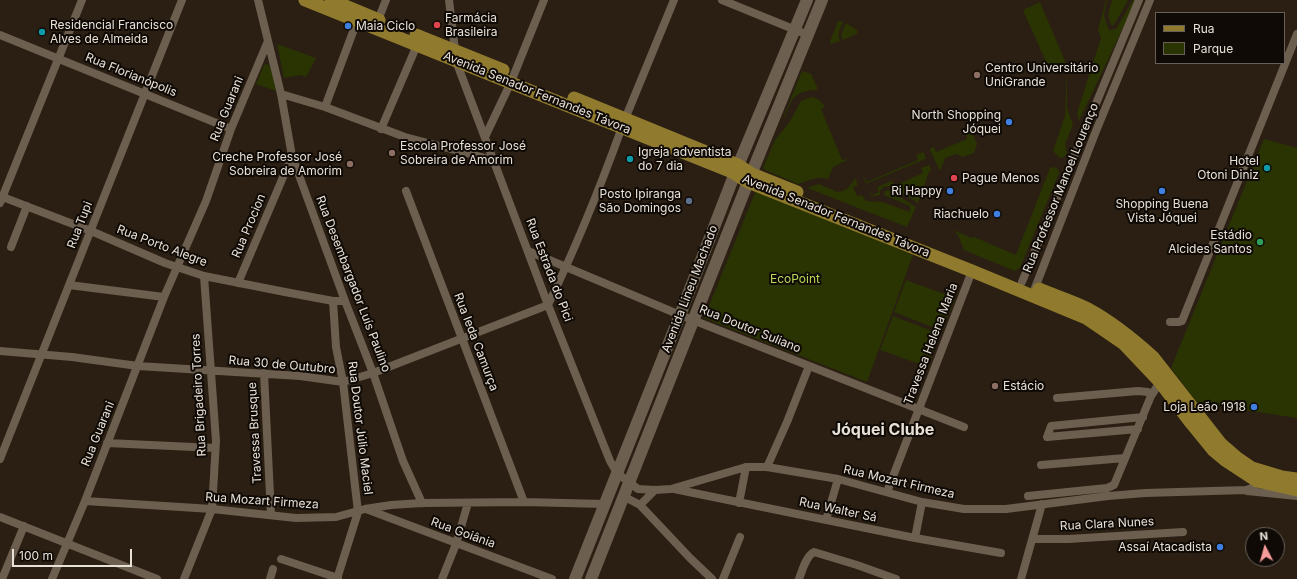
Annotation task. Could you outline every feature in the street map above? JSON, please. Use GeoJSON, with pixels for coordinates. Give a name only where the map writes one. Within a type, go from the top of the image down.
{"type":"FeatureCollection","features":[{"type":"Feature","properties":{"kind":"main road","name":"Avenida Senador Fernandes Távora"},"geometry":{"type":"LineString","coordinates":[[305,0],[417,45],[456,56]]}},
{"type":"Feature","properties":{"kind":"main road","name":"Avenida Senador Fernandes Távora"},"geometry":{"type":"LineString","coordinates":[[331,0],[456,56],[737,169],[750,178],[972,271],[1088,308],[1121,330],[1153,357],[1221,444],[1236,457],[1252,468],[1282,477],[1297,479]]}},
{"type":"Feature","properties":{"kind":"main road","name":"Avenida Senador Fernandes Távora"},"geometry":{"type":"LineString","coordinates":[[750,178],[1022,282],[1033,291],[1086,318],[1124,344],[1160,382],[1213,450],[1225,460],[1257,480],[1297,490]]}},
{"type":"Feature","properties":{"kind":"street"},"geometry":{"type":"LineString","coordinates":[[1,199],[82,0]]}},
{"type":"Feature","properties":{"kind":"street","name":"Rua Tupi"},"geometry":{"type":"LineString","coordinates":[[0,459],[182,0]]}},
{"type":"Feature","properties":{"kind":"street","name":"Rua Desembargador Luís Paulino"},"geometry":{"type":"LineString","coordinates":[[258,0],[281,94],[292,156],[373,373],[403,461],[422,503]]}},
{"type":"Feature","properties":{"kind":"street"},"geometry":{"type":"LineString","coordinates":[[378,20],[386,0]]}},
{"type":"Feature","properties":{"kind":"street","name":"Rua Estrada do Pici"},"geometry":{"type":"LineString","coordinates":[[449,0],[456,56],[493,160],[548,305],[610,461],[617,473],[629,482]]}},
{"type":"Feature","properties":{"kind":"street"},"geometry":{"type":"LineString","coordinates":[[485,137],[512,78],[544,0]]}},
{"type":"Feature","properties":{"kind":"street"},"geometry":{"type":"LineString","coordinates":[[548,305],[595,200],[624,123],[674,0]]}},
{"type":"Feature","properties":{"kind":"street"},"geometry":{"type":"LineString","coordinates":[[722,0],[808,34]]}},
{"type":"Feature","properties":{"kind":"street","name":"Avenida Lineu Machado"},"geometry":{"type":"LineString","coordinates":[[575,579],[737,169],[807,0]]}},
{"type":"Feature","properties":{"kind":"street","name":"Avenida Lineu Machado"},"geometry":{"type":"LineString","coordinates":[[591,579],[822,0]]}},
{"type":"Feature","properties":{"kind":"street","name":"Rua Professor Manoel Lourenço"},"geometry":{"type":"LineString","coordinates":[[1022,282],[1139,0]]}},
{"type":"Feature","properties":{"kind":"street","name":"Rua Professor Manoel Lourenço"},"geometry":{"type":"LineString","coordinates":[[1033,291],[1150,0]]}},
{"type":"Feature","properties":{"kind":"street"},"geometry":{"type":"LineString","coordinates":[[324,107],[357,21]]}},
{"type":"Feature","properties":{"kind":"street"},"geometry":{"type":"LineString","coordinates":[[1285,64],[1297,34]]}},
{"type":"Feature","properties":{"kind":"street","name":"Rua Florianópolis"},"geometry":{"type":"LineString","coordinates":[[0,35],[231,129]]}},
{"type":"Feature","properties":{"kind":"street","name":"Rua Guarani"},"geometry":{"type":"LineString","coordinates":[[52,579],[66,542],[85,501],[164,297],[206,201],[231,129],[268,41]]}},
{"type":"Feature","properties":{"kind":"street"},"geometry":{"type":"LineString","coordinates":[[381,129],[417,45]]}},
{"type":"Feature","properties":{"kind":"street"},"geometry":{"type":"LineString","coordinates":[[1170,322],[1182,321],[1285,64]]}},
{"type":"Feature","properties":{"kind":"street"},"geometry":{"type":"LineString","coordinates":[[281,94],[324,107],[405,137],[493,160]]}},
{"type":"Feature","properties":{"kind":"street","name":"Rua Procion"},"geometry":{"type":"LineString","coordinates":[[238,283],[292,156]]}},
{"type":"Feature","properties":{"kind":"street"},"geometry":{"type":"LineString","coordinates":[[1070,167],[1080,171]]}},
{"type":"Feature","properties":{"kind":"street","name":"Rua Ieda Camurça"},"geometry":{"type":"LineString","coordinates":[[406,191],[524,502]]}},
{"type":"Feature","properties":{"kind":"street","name":"Rua Porto Alegre"},"geometry":{"type":"LineString","coordinates":[[1,199],[28,206],[178,267],[204,276],[333,301],[345,301]]}},
{"type":"Feature","properties":{"kind":"street"},"geometry":{"type":"LineString","coordinates":[[11,247],[28,206]]}},
{"type":"Feature","properties":{"kind":"street","name":"Rua Doutor Suliano"},"geometry":{"type":"LineString","coordinates":[[528,251],[680,315],[964,427]]}},
{"type":"Feature","properties":{"kind":"street","name":"Travessa Helena Maria"},"geometry":{"type":"LineString","coordinates":[[887,492],[972,271]]}},
{"type":"Feature","properties":{"kind":"street","name":"Rua Brigadeiro Torres"},"geometry":{"type":"LineString","coordinates":[[184,579],[212,509],[215,448],[204,276]]}},
{"type":"Feature","properties":{"kind":"street"},"geometry":{"type":"LineString","coordinates":[[69,285],[164,297]]}},
{"type":"Feature","properties":{"kind":"street","name":"Rua Doutor Júlio Maciel"},"geometry":{"type":"LineString","coordinates":[[333,301],[336,347],[343,382],[362,510],[338,579]]}},
{"type":"Feature","properties":{"kind":"street","name":"Rua 30 de Outubro"},"geometry":{"type":"LineString","coordinates":[[0,351],[41,354],[138,366],[264,373],[343,382],[373,373],[548,305]]}},
{"type":"Feature","properties":{"kind":"street"},"geometry":{"type":"LineString","coordinates":[[767,467],[809,366]]}},
{"type":"Feature","properties":{"kind":"street","name":"Travessa Brusque"},"geometry":{"type":"LineString","coordinates":[[264,373],[271,515]]}},
{"type":"Feature","properties":{"kind":"street"},"geometry":{"type":"LineString","coordinates":[[1028,496],[1075,490],[1107,488],[1114,485],[1151,396],[1160,382]]}},
{"type":"Feature","properties":{"kind":"street"},"geometry":{"type":"LineString","coordinates":[[1057,398],[1138,391],[1148,392],[1151,396]]}},
{"type":"Feature","properties":{"kind":"street"},"geometry":{"type":"LineString","coordinates":[[1138,428],[1048,437],[1051,426],[1143,417]]}},
{"type":"Feature","properties":{"kind":"street"},"geometry":{"type":"LineString","coordinates":[[1089,433],[1092,422]]}},
{"type":"Feature","properties":{"kind":"street"},"geometry":{"type":"LineString","coordinates":[[107,443],[215,448]]}},
{"type":"Feature","properties":{"kind":"street"},"geometry":{"type":"LineString","coordinates":[[1041,465],[1125,458]]}},
{"type":"Feature","properties":{"kind":"street"},"geometry":{"type":"LineString","coordinates":[[739,503],[746,467]]}},
{"type":"Feature","properties":{"kind":"street","name":"Rua Mozart Firmeza"},"geometry":{"type":"LineString","coordinates":[[629,482],[638,489],[655,490],[672,488],[746,467],[767,467],[838,479],[922,502],[964,509],[1006,509],[1145,493],[1250,489],[1254,486],[1257,480]]}},
{"type":"Feature","properties":{"kind":"street"},"geometry":{"type":"LineString","coordinates":[[826,520],[838,479]]}},
{"type":"Feature","properties":{"kind":"street","name":"Rua Walter Sá"},"geometry":{"type":"LineString","coordinates":[[672,488],[915,538],[1001,553]]}},
{"type":"Feature","properties":{"kind":"street"},"geometry":{"type":"LineString","coordinates":[[640,505],[655,490]]}},
{"type":"Feature","properties":{"kind":"street"},"geometry":{"type":"LineString","coordinates":[[1075,490],[1076,500]]}},
{"type":"Feature","properties":{"kind":"street","name":"Rua Mozart Firmeza"},"geometry":{"type":"LineString","coordinates":[[1236,490],[1297,496]]}},
{"type":"Feature","properties":{"kind":"street"},"geometry":{"type":"LineString","coordinates":[[623,496],[640,505],[712,579]]}},
{"type":"Feature","properties":{"kind":"street","name":"Rua Mozart Firmeza"},"geometry":{"type":"LineString","coordinates":[[85,501],[212,509],[296,518],[336,517],[362,510],[392,505],[422,503],[524,502],[605,504]]}},
{"type":"Feature","properties":{"kind":"street"},"geometry":{"type":"LineString","coordinates":[[915,538],[922,502]]}},
{"type":"Feature","properties":{"kind":"street"},"geometry":{"type":"LineString","coordinates":[[442,579],[456,544],[468,503]]}},
{"type":"Feature","properties":{"kind":"street"},"geometry":{"type":"LineString","coordinates":[[1021,579],[1042,504]]}},
{"type":"Feature","properties":{"kind":"street","name":"Rua Goiânia"},"geometry":{"type":"LineString","coordinates":[[362,510],[552,579]]}},
{"type":"Feature","properties":{"kind":"street"},"geometry":{"type":"LineString","coordinates":[[0,517],[157,579]]}},
{"type":"Feature","properties":{"kind":"street"},"geometry":{"type":"LineString","coordinates":[[2,579],[24,526]]}},
{"type":"Feature","properties":{"kind":"street","name":"Rua Clara Nunes"},"geometry":{"type":"LineString","coordinates":[[1033,539],[1068,539],[1183,532]]}},
{"type":"Feature","properties":{"kind":"street"},"geometry":{"type":"LineString","coordinates":[[723,579],[740,537]]}},
{"type":"Feature","properties":{"kind":"street"},"geometry":{"type":"LineString","coordinates":[[799,579],[808,558],[812,553],[817,552],[896,579]]}},
{"type":"Feature","properties":{"kind":"street"},"geometry":{"type":"LineString","coordinates":[[282,559],[338,579]]}},
{"type":"Feature","properties":{"kind":"street"},"geometry":{"type":"LineString","coordinates":[[270,579],[273,569]]}},
{"type":"Feature","properties":{"kind":"green space"},"geometry":{"type":"Polygon","coordinates":[[[1106,0],[1104,16],[1109,30],[1116,29],[1133,0],[1136,0],[1079,121],[1077,113],[1101,38],[1098,30],[1106,0]]]}},
{"type":"Feature","properties":{"kind":"green space"},"geometry":{"type":"Polygon","coordinates":[[[1112,0],[1128,0],[1114,25],[1111,25],[1108,15],[1112,0]]]}},
{"type":"Feature","properties":{"kind":"green space"},"geometry":{"type":"Polygon","coordinates":[[[1040,2],[1067,66],[1051,73],[1023,10],[1040,2]]]}},
{"type":"Feature","properties":{"kind":"green space"},"geometry":{"type":"Polygon","coordinates":[[[838,21],[842,21],[843,23],[839,32],[840,41],[831,44],[830,42],[838,21]]]}},
{"type":"Feature","properties":{"kind":"green space"},"geometry":{"type":"Polygon","coordinates":[[[846,23],[857,30],[858,33],[843,40],[841,35],[846,23]]]}},
{"type":"Feature","properties":{"kind":"green space"},"geometry":{"type":"Polygon","coordinates":[[[277,44],[316,58],[306,77],[300,75],[284,78],[277,44]]]}},
{"type":"Feature","properties":{"kind":"green space"},"geometry":{"type":"Polygon","coordinates":[[[267,64],[270,66],[276,91],[256,84],[264,65],[267,64]]]}},
{"type":"Feature","properties":{"kind":"green space"},"geometry":{"type":"Polygon","coordinates":[[[1067,67],[1067,108],[1073,125],[1065,144],[1067,154],[1060,158],[1053,151],[1065,116],[1067,67]]]}},
{"type":"Feature","properties":{"kind":"green space"},"geometry":{"type":"Polygon","coordinates":[[[802,71],[811,74],[817,90],[809,90],[796,96],[791,102],[783,119],[802,71]]]}},
{"type":"Feature","properties":{"kind":"green space"},"geometry":{"type":"Polygon","coordinates":[[[811,97],[819,100],[825,107],[821,109],[842,160],[847,160],[833,167],[828,179],[817,178],[798,184],[763,168],[775,140],[789,123],[801,101],[811,97]]]}},
{"type":"Feature","properties":{"kind":"green space"},"geometry":{"type":"Polygon","coordinates":[[[971,130],[977,144],[974,153],[963,157],[956,154],[945,158],[940,171],[930,150],[931,148],[934,147],[936,152],[967,139],[966,132],[971,130]]]}},
{"type":"Feature","properties":{"kind":"green space","name":"Estádio Alcides Santos"},"geometry":{"type":"Polygon","coordinates":[[[1264,139],[1297,148],[1297,418],[1197,403],[1171,368],[1264,139]]]}},
{"type":"Feature","properties":{"kind":"green space"},"geometry":{"type":"Polygon","coordinates":[[[923,152],[926,157],[925,159],[868,183],[866,183],[863,177],[867,182],[918,160],[916,155],[923,152]]]}},
{"type":"Feature","properties":{"kind":"green space"},"geometry":{"type":"Polygon","coordinates":[[[929,165],[931,171],[929,172],[918,203],[889,186],[883,187],[880,191],[880,195],[873,196],[870,194],[870,190],[872,195],[879,192],[877,187],[892,181],[894,186],[923,173],[921,168],[929,165]]]}},
{"type":"Feature","properties":{"kind":"green space"},"geometry":{"type":"Polygon","coordinates":[[[1054,167],[1058,169],[1059,173],[1020,268],[1015,271],[964,250],[958,235],[953,230],[972,238],[974,237],[1016,255],[1050,168],[1054,167]]]}},
{"type":"Feature","properties":{"kind":"green space"},"geometry":{"type":"Polygon","coordinates":[[[855,178],[858,185],[853,187],[857,196],[862,195],[866,201],[882,202],[910,212],[910,206],[884,194],[885,191],[889,190],[916,207],[907,227],[807,188],[819,184],[837,192],[843,191],[848,188],[855,178]]]}},
{"type":"Feature","properties":{"kind":"green space","name":"EcoPoint"},"geometry":{"type":"Polygon","coordinates":[[[757,188],[913,255],[867,382],[704,318],[757,188]]]}},
{"type":"Feature","properties":{"kind":"green space"},"geometry":{"type":"Polygon","coordinates":[[[906,280],[955,298],[942,331],[894,312],[906,280]]]}},
{"type":"Feature","properties":{"kind":"green space"},"geometry":{"type":"Polygon","coordinates":[[[893,316],[940,334],[928,367],[880,350],[893,316]]]}},
{"type":"Feature","properties":{"kind":"place","name":"Farmácia Brasileira"},"geometry":{"type":"Point","coordinates":[437,25]}},
{"type":"Feature","properties":{"kind":"place","name":"Maia Ciclo"},"geometry":{"type":"Point","coordinates":[348,26]}},
{"type":"Feature","properties":{"kind":"place","name":"Residencial Francisco Alves de Almeida"},"geometry":{"type":"Point","coordinates":[42,32]}},
{"type":"Feature","properties":{"kind":"place","name":"Centro Universitário UniGrande"},"geometry":{"type":"Point","coordinates":[977,75]}},
{"type":"Feature","properties":{"kind":"place","name":"North Shopping Jóquei"},"geometry":{"type":"Point","coordinates":[1009,122]}},
{"type":"Feature","properties":{"kind":"place","name":"Escola Professor José Sobreira de Amorim"},"geometry":{"type":"Point","coordinates":[392,153]}},
{"type":"Feature","properties":{"kind":"place","name":"Igreja adventista do 7 dia"},"geometry":{"type":"Point","coordinates":[630,159]}},
{"type":"Feature","properties":{"kind":"place","name":"Creche Professor José Sobreira de Amorim"},"geometry":{"type":"Point","coordinates":[350,164]}},
{"type":"Feature","properties":{"kind":"place","name":"Hotel Otoni Diniz"},"geometry":{"type":"Point","coordinates":[1267,168]}},
{"type":"Feature","properties":{"kind":"place","name":"Pague Menos"},"geometry":{"type":"Point","coordinates":[954,178]}},
{"type":"Feature","properties":{"kind":"place","name":"Ri Happy"},"geometry":{"type":"Point","coordinates":[950,191]}},
{"type":"Feature","properties":{"kind":"place","name":"Shopping Buena Vista Jóquei"},"geometry":{"type":"Point","coordinates":[1162,191]}},
{"type":"Feature","properties":{"kind":"place","name":"Posto Ipiranga São Domingos"},"geometry":{"type":"Point","coordinates":[689,201]}},
{"type":"Feature","properties":{"kind":"place","name":"Riachuelo"},"geometry":{"type":"Point","coordinates":[997,214]}},
{"type":"Feature","properties":{"kind":"place","name":"Estádio Alcides Santos"},"geometry":{"type":"Point","coordinates":[1260,242]}},
{"type":"Feature","properties":{"kind":"place","name":"Estácio"},"geometry":{"type":"Point","coordinates":[995,386]}},
{"type":"Feature","properties":{"kind":"place","name":"Loja Leão 1918"},"geometry":{"type":"Point","coordinates":[1254,407]}},
{"type":"Feature","properties":{"kind":"place","name":"Assaí Atacadista"},"geometry":{"type":"Point","coordinates":[1220,547]}},
{"type":"Feature","properties":{"kind":"district","name":"Jóquei Clube"},"geometry":{"type":"Point","coordinates":[883,430]}}]}
